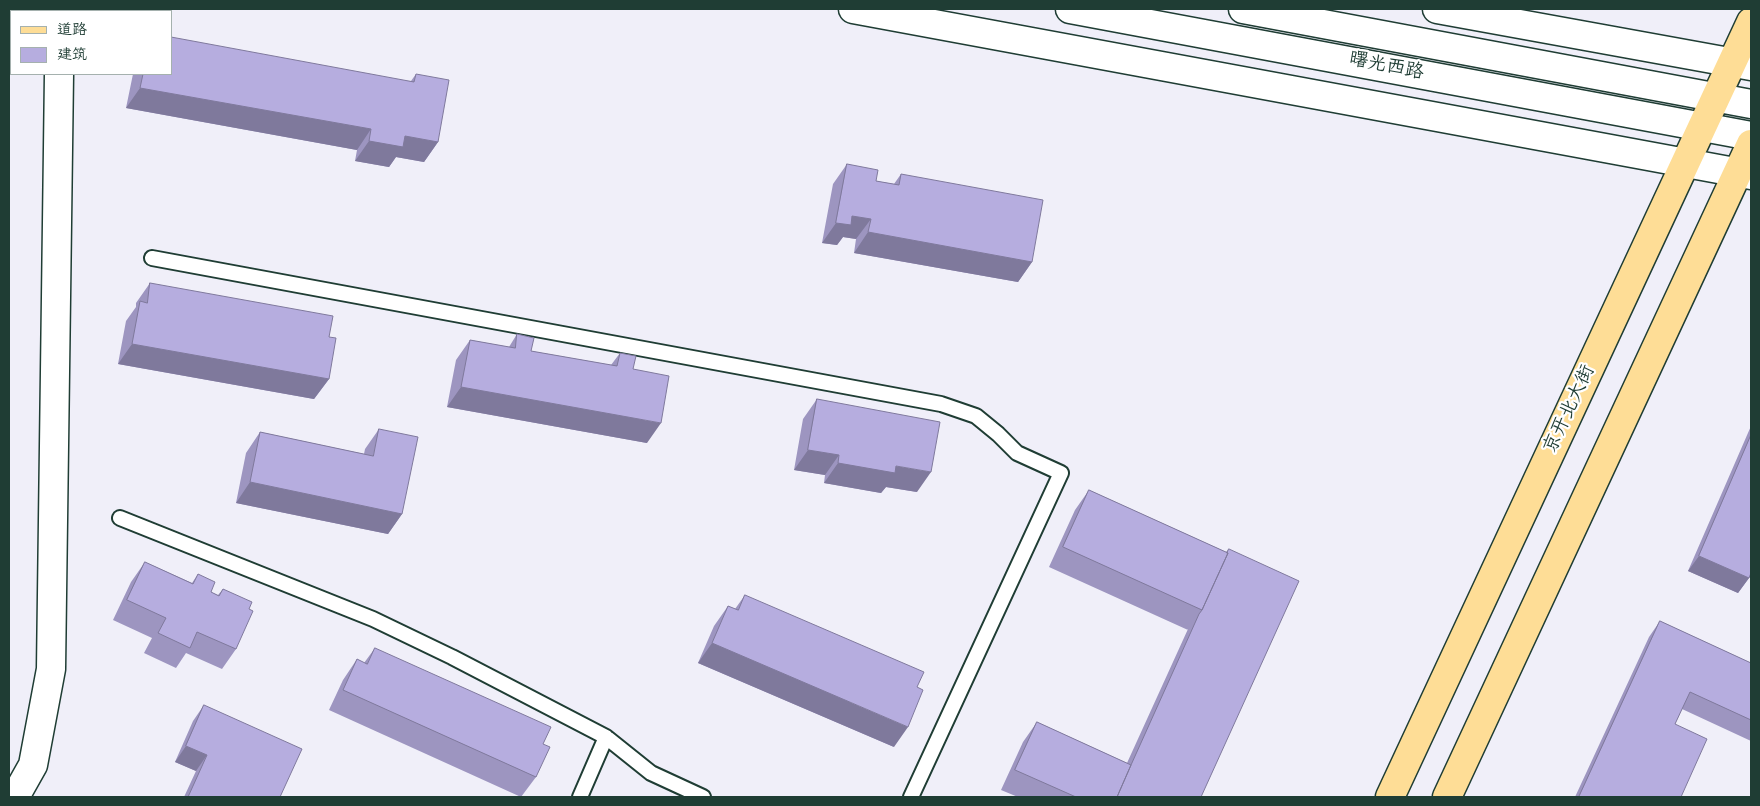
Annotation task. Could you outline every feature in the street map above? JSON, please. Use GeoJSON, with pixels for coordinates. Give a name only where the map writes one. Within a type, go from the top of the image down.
{"type":"FeatureCollection","features":[{"type":"Feature","properties":{"kind":"main road","name":"京开北大街"},"geometry":{"type":"LineString","coordinates":[[1390,797],[1702,127],[1716,98],[1742,64],[1751,22]]}},
{"type":"Feature","properties":{"kind":"main road"},"geometry":{"type":"LineString","coordinates":[[1447,797],[1745,174],[1751,144]]}},
{"type":"Feature","properties":{"kind":"street"},"geometry":{"type":"LineString","coordinates":[[853,9],[1745,174]]}},
{"type":"Feature","properties":{"kind":"street","name":"曙光西路"},"geometry":{"type":"LineString","coordinates":[[1070,9],[1751,136]]}},
{"type":"Feature","properties":{"kind":"street","name":"曙光西路"},"geometry":{"type":"LineString","coordinates":[[1243,9],[1751,104]]}},
{"type":"Feature","properties":{"kind":"street"},"geometry":{"type":"LineString","coordinates":[[1437,9],[1742,64]]}},
{"type":"Feature","properties":{"kind":"street"},"geometry":{"type":"LineString","coordinates":[[15,797],[33,765],[51,669],[59,75]]}},
{"type":"Feature","properties":{"kind":"lane"},"geometry":{"type":"LineString","coordinates":[[152,258],[941,404],[976,416],[998,434],[1016,453],[1062,473],[911,797]]}},
{"type":"Feature","properties":{"kind":"lane"},"geometry":{"type":"LineString","coordinates":[[120,518],[374,619],[452,656],[606,737],[651,773],[703,797]]}},
{"type":"Feature","properties":{"kind":"lane"},"geometry":{"type":"LineString","coordinates":[[580,797],[606,737]]}},
{"type":"Feature","properties":{"kind":"building"},"geometry":{"type":"Polygon","coordinates":[[[172,37],[414,82],[416,74],[449,80],[438,142],[405,136],[403,147],[369,141],[371,129],[140,88],[143,75],[172,75],[172,37]]]}},
{"type":"Feature","properties":{"kind":"building"},"geometry":{"type":"Polygon","coordinates":[[[847,164],[878,170],[876,181],[899,185],[901,174],[1043,200],[1032,262],[868,232],[871,219],[852,216],[851,225],[836,223],[847,164]]]}},
{"type":"Feature","properties":{"kind":"building"},"geometry":{"type":"Polygon","coordinates":[[[150,283],[333,316],[329,337],[336,338],[329,379],[132,344],[140,301],[147,303],[150,283]]]}},
{"type":"Feature","properties":{"kind":"building"},"geometry":{"type":"Polygon","coordinates":[[[517,334],[534,338],[531,351],[617,366],[620,353],[636,356],[633,369],[669,376],[661,423],[461,387],[470,340],[515,348],[517,334]]]}},
{"type":"Feature","properties":{"kind":"building"},"geometry":{"type":"Polygon","coordinates":[[[817,399],[940,422],[931,472],[896,466],[895,473],[838,463],[839,455],[808,450],[817,399]]]}},
{"type":"Feature","properties":{"kind":"building"},"geometry":{"type":"Polygon","coordinates":[[[379,429],[418,437],[402,514],[250,482],[260,432],[373,456],[379,429]]]}},
{"type":"Feature","properties":{"kind":"building"},"geometry":{"type":"Polygon","coordinates":[[[1751,435],[1751,573],[1749,578],[1699,556],[1751,435]]]}},
{"type":"Feature","properties":{"kind":"building"},"geometry":{"type":"Polygon","coordinates":[[[1089,490],[1228,553],[1202,610],[1063,547],[1089,490]]]}},
{"type":"Feature","properties":{"kind":"building"},"geometry":{"type":"Polygon","coordinates":[[[1229,549],[1299,581],[1201,797],[1117,797],[1228,553],[1229,549]]]}},
{"type":"Feature","properties":{"kind":"building"},"geometry":{"type":"Polygon","coordinates":[[[145,562],[193,584],[198,574],[215,582],[211,592],[219,596],[223,589],[252,602],[249,609],[253,611],[236,649],[197,632],[190,648],[158,633],[166,618],[127,600],[145,562]]]}},
{"type":"Feature","properties":{"kind":"building"},"geometry":{"type":"Polygon","coordinates":[[[745,595],[924,672],[917,687],[923,690],[908,727],[712,643],[728,606],[738,610],[745,595]]]}},
{"type":"Feature","properties":{"kind":"building"},"geometry":{"type":"Polygon","coordinates":[[[1660,621],[1751,663],[1751,720],[1690,692],[1675,724],[1707,739],[1681,797],[1579,797],[1660,621]]]}},
{"type":"Feature","properties":{"kind":"building"},"geometry":{"type":"Polygon","coordinates":[[[375,648],[551,727],[543,744],[550,747],[536,777],[343,690],[357,659],[367,664],[375,648]]]}},
{"type":"Feature","properties":{"kind":"building"},"geometry":{"type":"Polygon","coordinates":[[[204,705],[302,749],[280,797],[188,797],[207,755],[186,746],[204,705]]]}},
{"type":"Feature","properties":{"kind":"building"},"geometry":{"type":"Polygon","coordinates":[[[1037,722],[1131,765],[1117,797],[1076,797],[1015,770],[1037,722]]]}}]}
